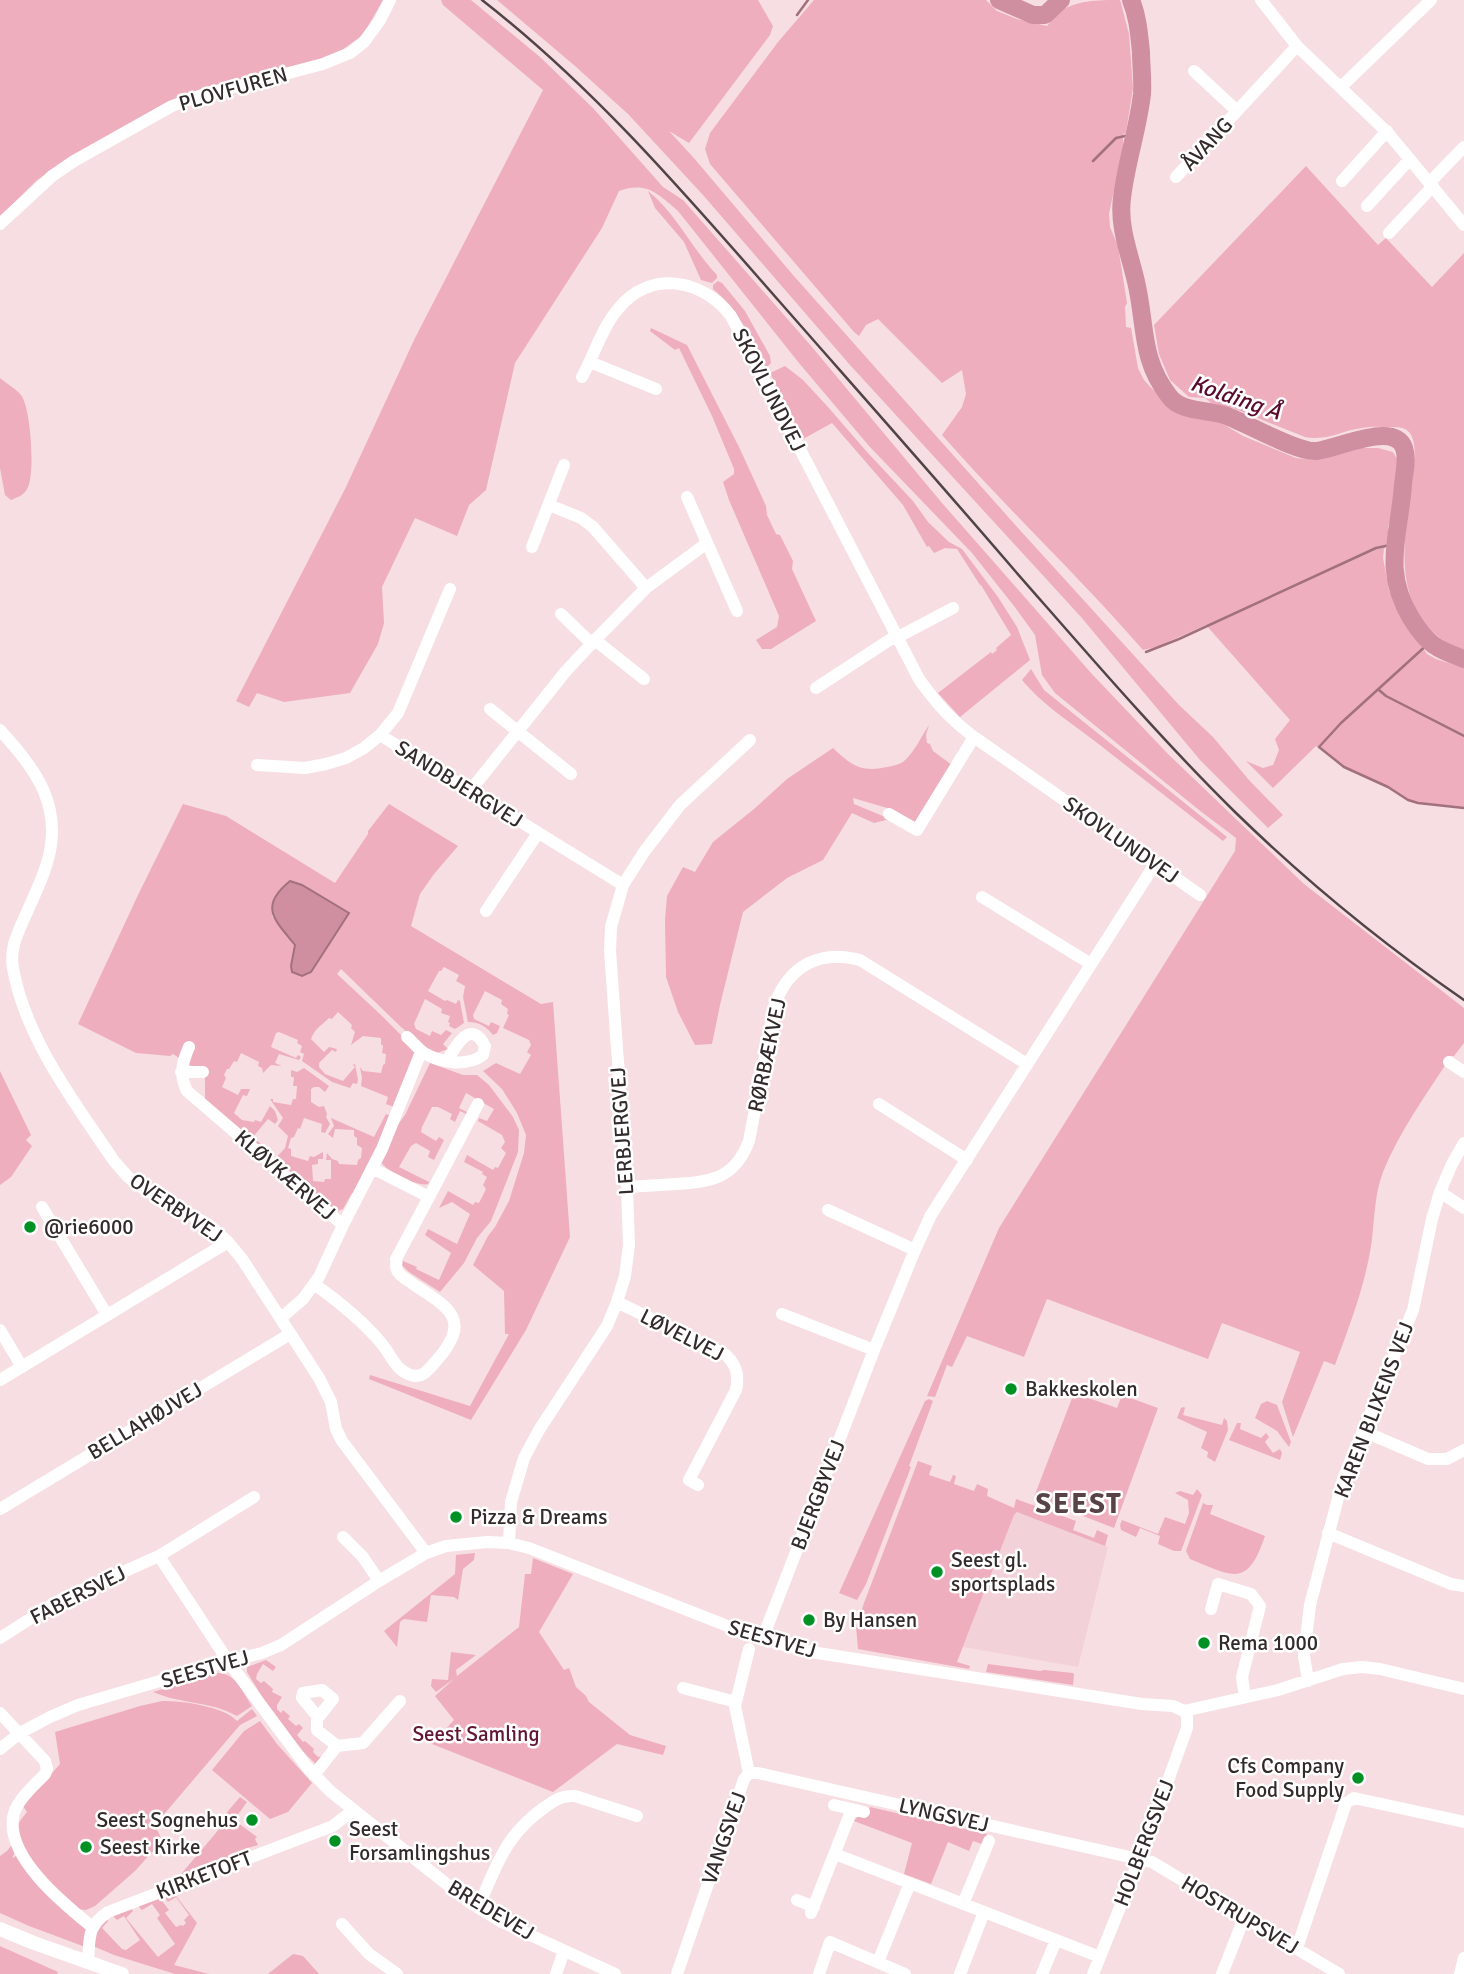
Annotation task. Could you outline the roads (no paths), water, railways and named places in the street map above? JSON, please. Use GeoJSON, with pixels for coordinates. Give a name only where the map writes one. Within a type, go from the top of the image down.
{"type":"FeatureCollection","features":[{"type":"Feature","properties":{"kind":"street","name":"PLOVFUREN"},"geometry":{"type":"LineString","coordinates":[[0,224],[52,176],[172,106],[207,93],[323,64],[350,53],[365,42],[390,0]]}},
{"type":"Feature","properties":{"kind":"street"},"geometry":{"type":"LineString","coordinates":[[1261,0],[1297,46],[1387,131],[1464,225]]}},
{"type":"Feature","properties":{"kind":"street"},"geometry":{"type":"LineString","coordinates":[[1341,87],[1431,0]]}},
{"type":"Feature","properties":{"kind":"street","name":"ÅVANG"},"geometry":{"type":"LineString","coordinates":[[1176,177],[1297,46]]}},
{"type":"Feature","properties":{"kind":"street","name":"ÅVANG"},"geometry":{"type":"LineString","coordinates":[[1194,71],[1237,111]]}},
{"type":"Feature","properties":{"kind":"street"},"geometry":{"type":"LineString","coordinates":[[1342,181],[1387,131]]}},
{"type":"Feature","properties":{"kind":"street"},"geometry":{"type":"LineString","coordinates":[[1389,233],[1464,147]]}},
{"type":"Feature","properties":{"kind":"street"},"geometry":{"type":"LineString","coordinates":[[1367,206],[1410,159]]}},
{"type":"Feature","properties":{"kind":"street","name":"SKOVLUNDVEJ"},"geometry":{"type":"LineString","coordinates":[[582,377],[612,317],[629,298],[640,291],[665,283],[691,286],[703,290],[723,306],[731,316],[919,679],[936,704],[974,737],[1200,895]]}},
{"type":"Feature","properties":{"kind":"street"},"geometry":{"type":"LineString","coordinates":[[590,362],[656,389]]}},
{"type":"Feature","properties":{"kind":"street"},"geometry":{"type":"LineString","coordinates":[[532,547],[565,465]]}},
{"type":"Feature","properties":{"kind":"street"},"geometry":{"type":"LineString","coordinates":[[687,497],[737,611]]}},
{"type":"Feature","properties":{"kind":"street"},"geometry":{"type":"LineString","coordinates":[[549,505],[581,518],[593,527],[646,588]]}},
{"type":"Feature","properties":{"kind":"street"},"geometry":{"type":"LineString","coordinates":[[470,791],[566,671],[646,588],[707,544]]}},
{"type":"Feature","properties":{"kind":"street","name":"SANDBJERGVEJ"},"geometry":{"type":"LineString","coordinates":[[257,765],[305,768],[326,764],[346,758],[380,735],[398,713],[450,589]]}},
{"type":"Feature","properties":{"kind":"street"},"geometry":{"type":"LineString","coordinates":[[817,688],[897,636],[953,608]]}},
{"type":"Feature","properties":{"kind":"street"},"geometry":{"type":"LineString","coordinates":[[561,614],[643,679]]}},
{"type":"Feature","properties":{"kind":"street"},"geometry":{"type":"LineString","coordinates":[[490,709],[571,774]]}},
{"type":"Feature","properties":{"kind":"street","name":"OVERBYVEJ"},"geometry":{"type":"LineString","coordinates":[[0,730],[35,772],[49,806],[51,842],[48,860],[16,935],[12,955],[24,1005],[42,1050],[114,1161],[128,1177],[144,1189],[209,1225],[242,1259],[319,1378],[331,1402],[336,1429],[342,1441],[426,1553]]}},
{"type":"Feature","properties":{"kind":"street","name":"SANDBJERGVEJ"},"geometry":{"type":"LineString","coordinates":[[380,735],[623,885]]}},
{"type":"Feature","properties":{"kind":"street"},"geometry":{"type":"LineString","coordinates":[[890,814],[917,831],[974,737]]}},
{"type":"Feature","properties":{"kind":"street","name":"LERBJERGVEJ"},"geometry":{"type":"LineString","coordinates":[[509,1544],[512,1502],[524,1458],[607,1325],[625,1276],[629,1245],[627,1187],[610,951],[611,928],[623,885],[680,805],[750,740]]}},
{"type":"Feature","properties":{"kind":"street","name":"SANDBJERGVEJ"},"geometry":{"type":"LineString","coordinates":[[486,911],[538,833]]}},
{"type":"Feature","properties":{"kind":"street","name":"BJERGBYVEJ"},"geometry":{"type":"LineString","coordinates":[[762,1640],[874,1350],[931,1215],[1155,864]]}},
{"type":"Feature","properties":{"kind":"street"},"geometry":{"type":"LineString","coordinates":[[982,897],[1091,964]]}},
{"type":"Feature","properties":{"kind":"street","name":"RØRBÆKVEJ"},"geometry":{"type":"LineString","coordinates":[[627,1187],[709,1181],[726,1174],[739,1161],[749,1141],[779,993],[785,983],[803,966],[825,957],[848,957],[871,965],[1027,1064]]}},
{"type":"Feature","properties":{"kind":"street"},"geometry":{"type":"LineString","coordinates":[[407,1037],[421,1052],[447,1061]]}},
{"type":"Feature","properties":{"kind":"street"},"geometry":{"type":"LineString","coordinates":[[189,1048],[181,1072],[203,1072]]}},
{"type":"Feature","properties":{"kind":"street"},"geometry":{"type":"LineString","coordinates":[[343,1225],[372,1168],[421,1052]]}},
{"type":"Feature","properties":{"kind":"street"},"geometry":{"type":"LineString","coordinates":[[1450,1062],[1464,1072]]}},
{"type":"Feature","properties":{"kind":"street","name":"KLØVKÆRVEJ"},"geometry":{"type":"LineString","coordinates":[[181,1072],[187,1091],[343,1225],[319,1277],[303,1299],[281,1318]]}},
{"type":"Feature","properties":{"kind":"street"},"geometry":{"type":"LineString","coordinates":[[314,1284],[337,1300],[384,1346],[392,1361],[408,1374],[420,1376],[426,1373],[449,1347],[455,1322],[438,1299],[402,1276],[397,1270],[396,1259],[478,1104]]}},
{"type":"Feature","properties":{"kind":"street"},"geometry":{"type":"LineString","coordinates":[[879,1104],[967,1160]]}},
{"type":"Feature","properties":{"kind":"street","name":"KAREN BLIXENS VEJ"},"geometry":{"type":"LineString","coordinates":[[1307,1681],[1304,1656],[1310,1605],[1343,1479],[1413,1310],[1440,1192],[1464,1143]]}},
{"type":"Feature","properties":{"kind":"street"},"geometry":{"type":"LineString","coordinates":[[372,1168],[429,1197]]}},
{"type":"Feature","properties":{"kind":"street"},"geometry":{"type":"LineString","coordinates":[[1440,1192],[1464,1208]]}},
{"type":"Feature","properties":{"kind":"street"},"geometry":{"type":"LineString","coordinates":[[42,1208],[107,1315]]}},
{"type":"Feature","properties":{"kind":"street"},"geometry":{"type":"LineString","coordinates":[[828,1210],[915,1250]]}},
{"type":"Feature","properties":{"kind":"street"},"geometry":{"type":"LineString","coordinates":[[0,1380],[228,1242]]}},
{"type":"Feature","properties":{"kind":"street","name":"LØVELVEJ"},"geometry":{"type":"LineString","coordinates":[[617,1302],[726,1356],[737,1371],[736,1390],[690,1480],[698,1485]]}},
{"type":"Feature","properties":{"kind":"street"},"geometry":{"type":"LineString","coordinates":[[782,1314],[874,1350]]}},
{"type":"Feature","properties":{"kind":"street"},"geometry":{"type":"LineString","coordinates":[[0,1330],[22,1367]]}},
{"type":"Feature","properties":{"kind":"street","name":"BELLAHØJVEJ"},"geometry":{"type":"LineString","coordinates":[[0,1508],[290,1334]]}},
{"type":"Feature","properties":{"kind":"street"},"geometry":{"type":"LineString","coordinates":[[1363,1431],[1428,1459],[1447,1459],[1464,1450]]}},
{"type":"Feature","properties":{"kind":"street","name":"FABERSVEJ"},"geometry":{"type":"LineString","coordinates":[[0,1638],[58,1601],[159,1556],[254,1497]]}},
{"type":"Feature","properties":{"kind":"street"},"geometry":{"type":"LineString","coordinates":[[1328,1533],[1451,1584],[1464,1586]]}},
{"type":"Feature","properties":{"kind":"street"},"geometry":{"type":"LineString","coordinates":[[343,1537],[363,1557],[379,1581]]}},
{"type":"Feature","properties":{"kind":"street","name":"SEESTVEJ"},"geometry":{"type":"LineString","coordinates":[[0,1749],[20,1733],[78,1705],[262,1653],[281,1645],[426,1553],[446,1546],[467,1544],[509,1544],[529,1548],[762,1640],[805,1651],[1142,1704],[1173,1706],[1184,1711]]}},
{"type":"Feature","properties":{"kind":"street"},"geometry":{"type":"LineString","coordinates":[[159,1556],[228,1661]]}},
{"type":"Feature","properties":{"kind":"street"},"geometry":{"type":"LineString","coordinates":[[1211,1609],[1218,1584],[1251,1594],[1260,1606],[1242,1677],[1245,1697]]}},
{"type":"Feature","properties":{"kind":"street","name":"VANGSVEJ"},"geometry":{"type":"LineString","coordinates":[[677,1974],[744,1779],[750,1773],[735,1706],[749,1649]]}},
{"type":"Feature","properties":{"kind":"street","name":"BREDEVEJ"},"geometry":{"type":"LineString","coordinates":[[228,1661],[314,1775],[352,1811],[478,1907],[502,1922],[615,1974]]}},
{"type":"Feature","properties":{"kind":"street"},"geometry":{"type":"LineString","coordinates":[[1184,1711],[1278,1690],[1343,1669],[1362,1667],[1464,1689]]}},
{"type":"Feature","properties":{"kind":"street"},"geometry":{"type":"LineString","coordinates":[[683,1688],[736,1702]]}},
{"type":"Feature","properties":{"kind":"street"},"geometry":{"type":"LineString","coordinates":[[314,1775],[337,1746],[363,1743],[400,1701]]}},
{"type":"Feature","properties":{"kind":"street","name":"HOLBERGSVEJ"},"geometry":{"type":"LineString","coordinates":[[1093,1974],[1140,1858],[1187,1728],[1184,1711]]}},
{"type":"Feature","properties":{"kind":"street"},"geometry":{"type":"LineString","coordinates":[[0,1713],[45,1761],[47,1769],[46,1774],[19,1803],[13,1817],[17,1844],[27,1862],[56,1897],[91,1926],[88,1963]]}},
{"type":"Feature","properties":{"kind":"street"},"geometry":{"type":"LineString","coordinates":[[318,1717],[317,1730],[337,1746]]}},
{"type":"Feature","properties":{"kind":"street","name":"LYNGSVEJ"},"geometry":{"type":"LineString","coordinates":[[750,1773],[1140,1858]]}},
{"type":"Feature","properties":{"kind":"street"},"geometry":{"type":"LineString","coordinates":[[478,1907],[505,1846],[516,1830],[559,1797],[575,1796],[638,1816]]}},
{"type":"Feature","properties":{"kind":"street"},"geometry":{"type":"LineString","coordinates":[[1297,1948],[1349,1799],[1464,1822]]}},
{"type":"Feature","properties":{"kind":"street"},"geometry":{"type":"LineString","coordinates":[[797,1900],[812,1910],[835,1854],[858,1810],[834,1805]]}},
{"type":"Feature","properties":{"kind":"street","name":"KIRKETOFT"},"geometry":{"type":"LineString","coordinates":[[91,1926],[108,1912],[333,1826],[352,1811]]}},
{"type":"Feature","properties":{"kind":"street"},"geometry":{"type":"LineString","coordinates":[[963,1904],[982,1846]]}},
{"type":"Feature","properties":{"kind":"street"},"geometry":{"type":"LineString","coordinates":[[835,1854],[1100,1957]]}},
{"type":"Feature","properties":{"kind":"street","name":"HOSTRUPSVEJ"},"geometry":{"type":"LineString","coordinates":[[1140,1858],[1152,1862],[1339,1974]]}},
{"type":"Feature","properties":{"kind":"street"},"geometry":{"type":"LineString","coordinates":[[878,1962],[910,1883]]}},
{"type":"Feature","properties":{"kind":"street"},"geometry":{"type":"LineString","coordinates":[[960,1974],[984,1912]]}},
{"type":"Feature","properties":{"kind":"street"},"geometry":{"type":"LineString","coordinates":[[1222,1974],[1244,1917]]}},
{"type":"Feature","properties":{"kind":"street"},"geometry":{"type":"LineString","coordinates":[[342,1924],[369,1954],[397,1974]]}},
{"type":"Feature","properties":{"kind":"street"},"geometry":{"type":"LineString","coordinates":[[0,1929],[122,1974]]}},
{"type":"Feature","properties":{"kind":"street"},"geometry":{"type":"LineString","coordinates":[[1042,1974],[1056,1940]]}},
{"type":"Feature","properties":{"kind":"street"},"geometry":{"type":"LineString","coordinates":[[819,1974],[830,1942],[905,1974]]}},
{"type":"Feature","properties":{"kind":"street"},"geometry":{"type":"LineString","coordinates":[[556,1974],[564,1951]]}},
{"type":"Feature","properties":{"kind":"street"},"geometry":{"type":"LineString","coordinates":[[1460,1974],[1464,1958]]}},
{"type":"Feature","properties":{"kind":"waterway"},"geometry":{"type":"LineString","coordinates":[[797,15],[808,0]]}},
{"type":"Feature","properties":{"kind":"waterway","name":"Kolding Å"},"geometry":{"type":"LineString","coordinates":[[999,0],[1033,15],[1045,15],[1061,0]]}},
{"type":"Feature","properties":{"kind":"waterway","name":"Kolding Å"},"geometry":{"type":"LineString","coordinates":[[1131,0],[1139,32],[1142,89],[1121,209],[1153,370],[1169,396],[1181,405],[1227,416],[1307,450],[1315,451],[1377,436],[1398,440],[1404,448],[1406,462],[1395,553],[1397,584],[1402,601],[1427,640],[1464,659]]}},
{"type":"Feature","properties":{"kind":"waterway"},"geometry":{"type":"LineString","coordinates":[[1093,161],[1116,138],[1134,134]]}},
{"type":"Feature","properties":{"kind":"waterway"},"geometry":{"type":"LineString","coordinates":[[1146,652],[1376,548],[1395,544]]}},
{"type":"Feature","properties":{"kind":"waterway"},"geometry":{"type":"LineString","coordinates":[[1429,643],[1341,723],[1319,747],[1344,767],[1388,787],[1408,800],[1464,808]]}},
{"type":"Feature","properties":{"kind":"waterway"},"geometry":{"type":"LineString","coordinates":[[1379,690],[1464,736]]}},
{"type":"Feature","properties":{"kind":"railway"},"geometry":{"type":"LineString","coordinates":[[482,0],[563,69],[638,143],[1097,664],[1206,783],[1317,887],[1404,957],[1464,1000]]}},
{"type":"Feature","properties":{"kind":"place","name":"@rie6000"},"geometry":{"type":"Point","coordinates":[30,1227]}},
{"type":"Feature","properties":{"kind":"place","name":"Bakkeskolen"},"geometry":{"type":"Point","coordinates":[1011,1389]}},
{"type":"Feature","properties":{"kind":"place","name":"Pizza & Dreams"},"geometry":{"type":"Point","coordinates":[456,1517]}},
{"type":"Feature","properties":{"kind":"place","name":"Seest gl. sportsplads"},"geometry":{"type":"Point","coordinates":[937,1572]}},
{"type":"Feature","properties":{"kind":"place","name":"By Hansen"},"geometry":{"type":"Point","coordinates":[809,1620]}},
{"type":"Feature","properties":{"kind":"place","name":"Rema 1000"},"geometry":{"type":"Point","coordinates":[1204,1643]}},
{"type":"Feature","properties":{"kind":"place","name":"Cfs Company Food Supply"},"geometry":{"type":"Point","coordinates":[1358,1778]}},
{"type":"Feature","properties":{"kind":"place","name":"Seest Sognehus"},"geometry":{"type":"Point","coordinates":[252,1820]}},
{"type":"Feature","properties":{"kind":"place","name":"Seest Forsamlingshus"},"geometry":{"type":"Point","coordinates":[335,1841]}},
{"type":"Feature","properties":{"kind":"place","name":"Seest Kirke"},"geometry":{"type":"Point","coordinates":[86,1847]}},
{"type":"Feature","properties":{"kind":"district","name":"SEEST"},"geometry":{"type":"Point","coordinates":[1079,1503]}},
{"type":"Feature","properties":{"kind":"park label","name":"Seest Samling"},"geometry":{"type":"Point","coordinates":[476,1734]}}]}
